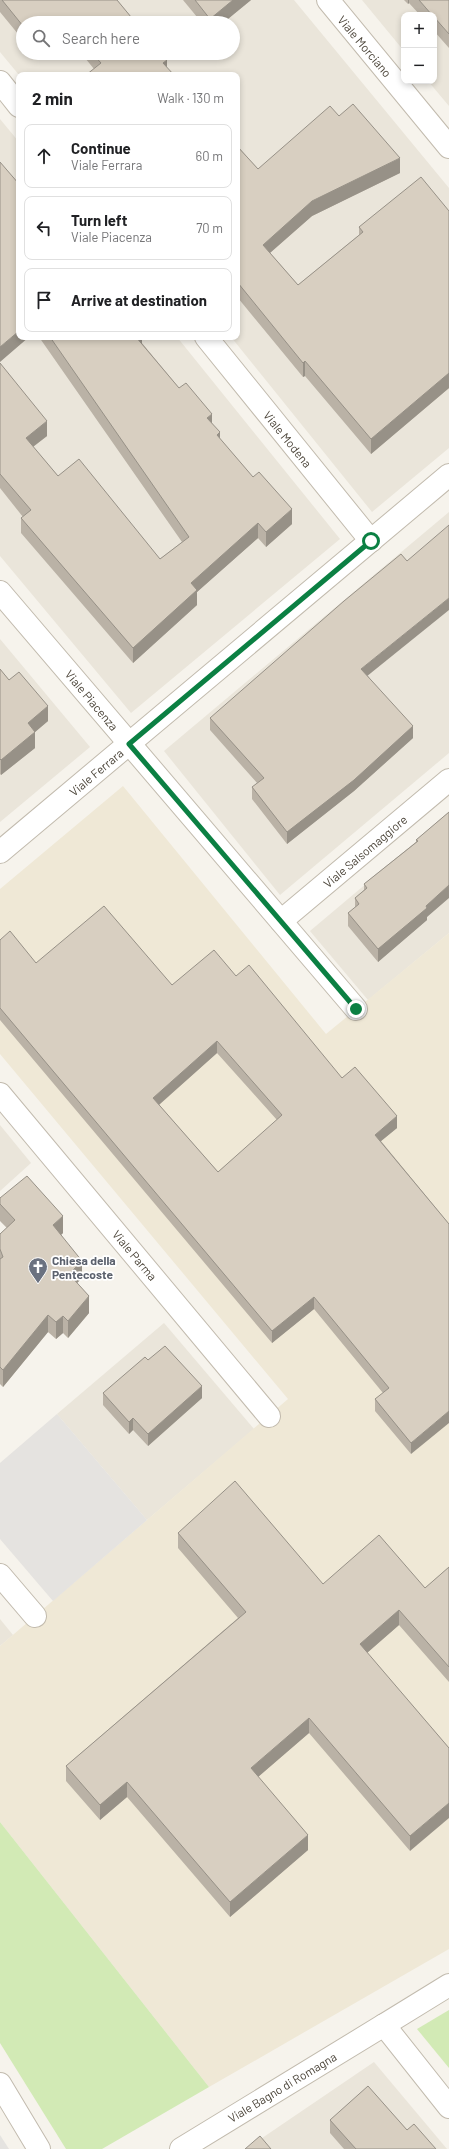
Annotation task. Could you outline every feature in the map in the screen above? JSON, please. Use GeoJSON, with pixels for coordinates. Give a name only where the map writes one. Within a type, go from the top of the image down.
{"type":"FeatureCollection","features":[{"type":"Feature","properties":{"kind":"street","name":"Viale Morciano"},"geometry":{"type":"LineString","coordinates":[[328,0],[449,147]]}},
{"type":"Feature","properties":{"kind":"street"},"geometry":{"type":"LineString","coordinates":[[0,82],[16,102]]}},
{"type":"Feature","properties":{"kind":"street","name":"Viale Modena"},"geometry":{"type":"LineString","coordinates":[[208,340],[371,541]]}},
{"type":"Feature","properties":{"kind":"street","name":"Viale Ferrara"},"geometry":{"type":"LineString","coordinates":[[0,852],[449,475]]}},
{"type":"Feature","properties":{"kind":"street","name":"Viale Piacenza"},"geometry":{"type":"LineString","coordinates":[[0,592],[356,1009]]}},
{"type":"Feature","properties":{"kind":"street","name":"Viale Salsomaggiore"},"geometry":{"type":"LineString","coordinates":[[281,921],[449,780]]}},
{"type":"Feature","properties":{"kind":"street","name":"Viale Parma"},"geometry":{"type":"LineString","coordinates":[[0,1094],[269,1416]]}},
{"type":"Feature","properties":{"kind":"street"},"geometry":{"type":"LineString","coordinates":[[0,1576],[35,1616]]}},
{"type":"Feature","properties":{"kind":"street","name":"Viale Bagno di Romagna"},"geometry":{"type":"LineString","coordinates":[[181,2149],[449,1985]]}},
{"type":"Feature","properties":{"kind":"street"},"geometry":{"type":"LineString","coordinates":[[384,2025],[449,2107]]}},
{"type":"Feature","properties":{"kind":"street"},"geometry":{"type":"LineString","coordinates":[[0,2084],[39,2149]]}},
{"type":"Feature","properties":{"kind":"shaded area"},"geometry":{"type":"Polygon","coordinates":[[[0,0],[294,0],[449,188],[449,448],[372,512],[233,340],[240,340],[240,72],[17,72],[0,52],[0,0]]]}},
{"type":"Feature","properties":{"kind":"shaded area"},"geometry":{"type":"Polygon","coordinates":[[[362,0],[449,0],[449,106],[431,84],[437,84],[437,12],[401,12],[401,47],[362,0]]]}},
{"type":"Feature","properties":{"kind":"shaded area"},"geometry":{"type":"Polygon","coordinates":[[[0,119],[16,138],[16,340],[179,340],[340,539],[131,713],[0,556],[0,119]]]}},
{"type":"Feature","properties":{"kind":"shaded area"},"geometry":{"type":"Polygon","coordinates":[[[449,512],[449,753],[280,895],[164,751],[449,512]]]}},
{"type":"Feature","properties":{"kind":"shaded area"},"geometry":{"type":"Polygon","coordinates":[[[0,639],[90,747],[0,822],[0,639]]]}},
{"type":"Feature","properties":{"kind":"shaded area"},"geometry":{"type":"Polygon","coordinates":[[[123,786],[326,1034],[449,933],[449,1949],[209,2087],[0,1822],[0,1646],[288,1399],[0,1054],[0,889],[123,786]]]}},
{"type":"Feature","properties":{"kind":"shaded area"},"geometry":{"type":"Polygon","coordinates":[[[449,814],[449,933],[368,1000],[310,931],[449,814]]]}},
{"type":"Feature","properties":{"kind":"shaded area"},"geometry":{"type":"Polygon","coordinates":[[[0,1125],[31,1163],[0,1191],[0,1125]]]}},
{"type":"Feature","properties":{"kind":"shaded area"},"geometry":{"type":"Polygon","coordinates":[[[164,1323],[254,1429],[147,1520],[57,1414],[164,1323]]]}},
{"type":"Feature","properties":{"kind":"shaded area"},"geometry":{"type":"Polygon","coordinates":[[[57,1414],[147,1520],[53,1601],[0,1539],[0,1463],[57,1414]]]}},
{"type":"Feature","properties":{"kind":"shaded area"},"geometry":{"type":"Polygon","coordinates":[[[0,1619],[13,1635],[0,1646],[0,1619]]]}},
{"type":"Feature","properties":{"kind":"shaded area"},"geometry":{"type":"Polygon","coordinates":[[[374,2062],[447,2149],[246,2149],[374,2062]]]}},
{"type":"Feature","properties":{"kind":"shaded area"},"geometry":{"type":"Polygon","coordinates":[[[0,2135],[9,2149],[0,2149],[0,2135]]]}},
{"type":"Feature","properties":{"kind":"green space"},"geometry":{"type":"Polygon","coordinates":[[[0,1822],[209,2087],[102,2149],[66,2149],[0,2043],[0,1822]]]}},
{"type":"Feature","properties":{"kind":"green space"},"geometry":{"type":"Polygon","coordinates":[[[449,2010],[449,2068],[417,2029],[449,2010]]]}},
{"type":"Feature","properties":{"kind":"building"},"geometry":{"type":"Polygon","coordinates":[[[2,0],[117,0],[130,16],[16,16],[16,17],[2,0]]]}},
{"type":"Feature","properties":{"kind":"building"},"geometry":{"type":"Polygon","coordinates":[[[195,0],[233,0],[214,16],[208,16],[195,0]]]}},
{"type":"Feature","properties":{"kind":"building"},"geometry":{"type":"Polygon","coordinates":[[[419,0],[449,0],[449,34],[437,20],[437,12],[429,12],[419,0]]]}},
{"type":"Feature","properties":{"kind":"building"},"geometry":{"type":"Polygon","coordinates":[[[98,60],[167,60],[163,63],[171,72],[90,72],[101,63],[98,60]]]}},
{"type":"Feature","properties":{"kind":"building"},"geometry":{"type":"Polygon","coordinates":[[[353,104],[400,158],[312,201],[263,245],[298,285],[363,232],[359,227],[421,177],[449,211],[449,373],[371,439],[305,361],[303,363],[240,285],[240,149],[258,169],[330,106],[339,116],[353,104]]]}},
{"type":"Feature","properties":{"kind":"building"},"geometry":{"type":"Polygon","coordinates":[[[0,162],[16,181],[16,334],[0,347],[0,162]]]}},
{"type":"Feature","properties":{"kind":"building"},"geometry":{"type":"Polygon","coordinates":[[[52,340],[139,340],[179,388],[186,383],[212,414],[207,418],[220,432],[217,435],[253,477],[259,472],[292,509],[266,532],[258,523],[191,583],[197,590],[133,648],[21,518],[31,510],[0,474],[0,363],[47,421],[26,438],[58,476],[79,459],[160,559],[189,537],[52,340]]]}},
{"type":"Feature","properties":{"kind":"building"},"geometry":{"type":"Polygon","coordinates":[[[449,525],[449,598],[361,669],[413,726],[354,780],[287,832],[252,787],[264,778],[210,718],[344,601],[401,554],[407,561],[449,525]]]}},
{"type":"Feature","properties":{"kind":"building"},"geometry":{"type":"Polygon","coordinates":[[[0,669],[9,680],[19,672],[48,706],[28,723],[35,732],[1,760],[0,759],[0,669]]]}},
{"type":"Feature","properties":{"kind":"building"},"geometry":{"type":"Polygon","coordinates":[[[449,812],[449,885],[426,906],[427,908],[378,949],[348,913],[359,904],[355,898],[367,888],[364,884],[418,841],[416,840],[449,812]]]}},
{"type":"Feature","properties":{"kind":"building"},"geometry":{"type":"Polygon","coordinates":[[[104,906],[172,985],[214,950],[236,976],[249,965],[342,1078],[355,1067],[397,1116],[375,1135],[449,1224],[449,1411],[411,1443],[375,1399],[389,1388],[314,1297],[272,1331],[0,1008],[0,940],[10,931],[36,963],[104,906]],[[217,1041],[153,1098],[218,1172],[282,1115],[217,1041]]]}},
{"type":"Feature","properties":{"kind":"building","name":"Chiesa della Pentecoste"},"geometry":{"type":"Polygon","coordinates":[[[27,1176],[63,1216],[53,1225],[82,1261],[69,1274],[89,1296],[68,1321],[63,1316],[56,1322],[48,1315],[3,1370],[0,1367],[0,1259],[3,1257],[0,1249],[0,1234],[15,1220],[0,1204],[0,1198],[27,1176]]]}},
{"type":"Feature","properties":{"kind":"building"},"geometry":{"type":"Polygon","coordinates":[[[165,1346],[202,1386],[148,1434],[133,1418],[129,1422],[103,1393],[145,1357],[148,1360],[165,1346]]]}},
{"type":"Feature","properties":{"kind":"building"},"geometry":{"type":"Polygon","coordinates":[[[235,1481],[323,1584],[379,1535],[425,1588],[449,1567],[449,1667],[399,1610],[360,1644],[449,1748],[449,1803],[410,1836],[309,1718],[251,1768],[308,1835],[230,1902],[127,1782],[100,1805],[66,1766],[246,1612],[178,1533],[235,1481]]]}},
{"type":"Feature","properties":{"kind":"building"},"geometry":{"type":"Polygon","coordinates":[[[368,2086],[407,2130],[414,2124],[436,2149],[356,2149],[330,2120],[368,2086]]]}},
{"type":"Feature","properties":{"kind":"building"},"geometry":{"type":"Polygon","coordinates":[[[260,2136],[271,2149],[245,2149],[260,2136]]]}},
{"type":"Feature","properties":{"kind":"place","name":"Chiesa della Pentecoste"},"geometry":{"type":"Point","coordinates":[38,1284]}},
{"type":"Feature","properties":{"kind":"route"},"geometry":{"type":"LineString","coordinates":[[356,1009],[129,744],[371,541]]}}]}
